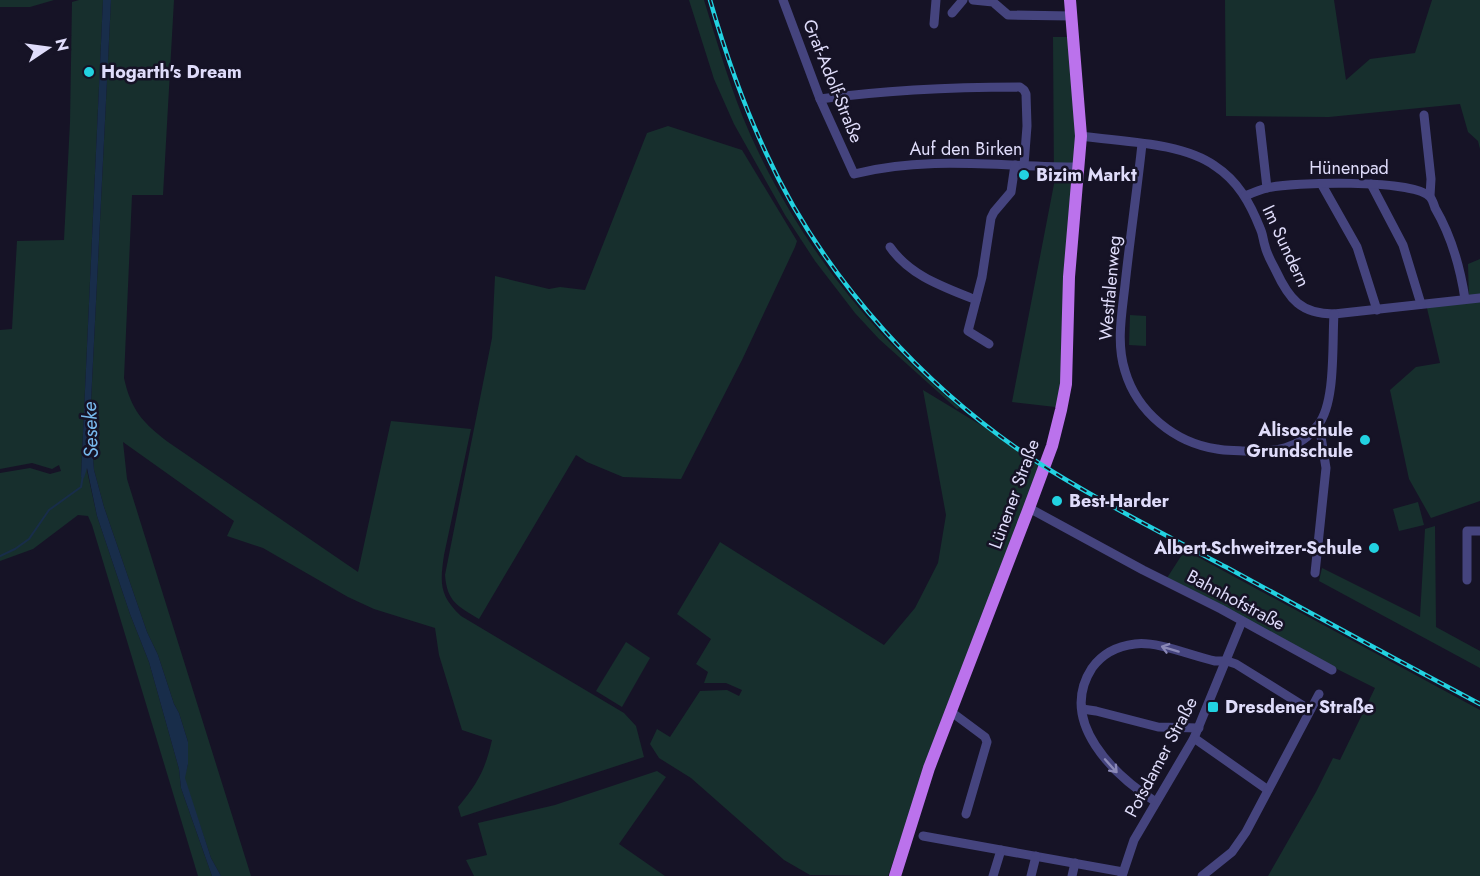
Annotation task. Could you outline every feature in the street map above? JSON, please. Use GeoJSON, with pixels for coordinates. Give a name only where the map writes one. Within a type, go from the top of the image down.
{"type":"FeatureCollection","features":[{"type":"Feature","properties":{"kind":"main road","name":"Lünener Straße"},"geometry":{"type":"LineString","coordinates":[[894,876],[928,768],[1052,446],[1064,394],[1069,277],[1081,136],[1070,0]]}},
{"type":"Feature","properties":{"kind":"street","name":"Graf-Adolf-Straße"},"geometry":{"type":"LineString","coordinates":[[783,0],[820,99],[854,174]]}},
{"type":"Feature","properties":{"kind":"street"},"geometry":{"type":"LineString","coordinates":[[934,24],[936,0]]}},
{"type":"Feature","properties":{"kind":"street"},"geometry":{"type":"LineString","coordinates":[[952,14],[963,0]]}},
{"type":"Feature","properties":{"kind":"street"},"geometry":{"type":"LineString","coordinates":[[973,0],[993,2],[1008,15],[1071,16]]}},
{"type":"Feature","properties":{"kind":"street"},"geometry":{"type":"LineString","coordinates":[[820,99],[878,91],[944,87],[1020,87],[1024,90],[1027,126],[1019,165],[1011,192],[991,218],[982,277],[968,331],[989,344]]}},
{"type":"Feature","properties":{"kind":"street"},"geometry":{"type":"LineString","coordinates":[[1424,115],[1431,179],[1430,196],[1452,241],[1465,299]]}},
{"type":"Feature","properties":{"kind":"street"},"geometry":{"type":"LineString","coordinates":[[1260,126],[1267,188]]}},
{"type":"Feature","properties":{"kind":"street","name":"Im Sundern"},"geometry":{"type":"LineString","coordinates":[[1081,136],[1182,152],[1205,160],[1226,174],[1245,196],[1261,229],[1266,249],[1288,294],[1308,311],[1334,314],[1480,298]]}},
{"type":"Feature","properties":{"kind":"street","name":"Westfalenweg"},"geometry":{"type":"LineString","coordinates":[[1142,144],[1120,352],[1125,372],[1137,397],[1151,416],[1164,428],[1181,437],[1218,450],[1263,452],[1280,450],[1299,442],[1319,424],[1330,394],[1334,314]]}},
{"type":"Feature","properties":{"kind":"street","name":"Auf den Birken"},"geometry":{"type":"LineString","coordinates":[[854,174],[880,167],[913,164],[972,163],[1079,167]]}},
{"type":"Feature","properties":{"kind":"street"},"geometry":{"type":"LineString","coordinates":[[1371,184],[1403,245],[1421,304]]}},
{"type":"Feature","properties":{"kind":"street","name":"Hünenpad"},"geometry":{"type":"LineString","coordinates":[[1245,196],[1267,188],[1294,185],[1388,184],[1411,188],[1430,196]]}},
{"type":"Feature","properties":{"kind":"street"},"geometry":{"type":"LineString","coordinates":[[1322,185],[1357,247],[1377,310]]}},
{"type":"Feature","properties":{"kind":"street"},"geometry":{"type":"LineString","coordinates":[[890,247],[899,260],[912,270],[941,286],[976,300]]}},
{"type":"Feature","properties":{"kind":"street"},"geometry":{"type":"LineString","coordinates":[[1315,573],[1326,468],[1319,424]]}},
{"type":"Feature","properties":{"kind":"street","name":"Bahnhofstraße"},"geometry":{"type":"LineString","coordinates":[[1029,508],[1332,670]]}},
{"type":"Feature","properties":{"kind":"street"},"geometry":{"type":"LineString","coordinates":[[1467,580],[1467,531],[1480,531]]}},
{"type":"Feature","properties":{"kind":"street","name":"Potsdamer Straße"},"geometry":{"type":"LineString","coordinates":[[1122,874],[1134,840],[1199,728],[1242,621]]}},
{"type":"Feature","properties":{"kind":"street"},"geometry":{"type":"LineString","coordinates":[[1156,802],[1128,783],[1104,758],[1089,733],[1082,709],[1083,687],[1088,675],[1102,657],[1123,646],[1148,644],[1215,661],[1227,661],[1236,664],[1310,710]]}},
{"type":"Feature","properties":{"kind":"street"},"geometry":{"type":"LineString","coordinates":[[1202,876],[1232,852],[1240,842],[1319,694]]}},
{"type":"Feature","properties":{"kind":"street"},"geometry":{"type":"LineString","coordinates":[[1082,709],[1158,727],[1199,728]]}},
{"type":"Feature","properties":{"kind":"street"},"geometry":{"type":"LineString","coordinates":[[950,711],[985,737],[987,742],[966,814]]}},
{"type":"Feature","properties":{"kind":"street"},"geometry":{"type":"LineString","coordinates":[[1194,738],[1268,790]]}},
{"type":"Feature","properties":{"kind":"street"},"geometry":{"type":"LineString","coordinates":[[923,836],[1074,863],[1122,874]]}},
{"type":"Feature","properties":{"kind":"street"},"geometry":{"type":"LineString","coordinates":[[993,876],[1001,850]]}},
{"type":"Feature","properties":{"kind":"street"},"geometry":{"type":"LineString","coordinates":[[1032,876],[1036,856]]}},
{"type":"Feature","properties":{"kind":"street"},"geometry":{"type":"LineString","coordinates":[[1072,876],[1074,863]]}},
{"type":"Feature","properties":{"kind":"green space"},"geometry":{"type":"Polygon","coordinates":[[[0,0],[54,0],[30,7],[0,7],[0,0]]]}},
{"type":"Feature","properties":{"kind":"green space"},"geometry":{"type":"Polygon","coordinates":[[[103,0],[81,477],[86,466],[97,516],[149,662],[179,769],[181,788],[212,876],[198,876],[88,516],[78,515],[33,549],[0,561],[0,473],[30,468],[50,474],[61,471],[59,465],[52,469],[32,463],[0,469],[0,330],[12,329],[17,241],[64,240],[70,122],[72,2],[103,0]]]}},
{"type":"Feature","properties":{"kind":"green space"},"geometry":{"type":"Polygon","coordinates":[[[111,0],[174,0],[163,195],[132,195],[124,378],[130,399],[139,415],[168,442],[358,572],[391,421],[471,429],[444,555],[442,581],[448,602],[461,616],[624,713],[636,726],[644,757],[461,817],[458,807],[480,776],[492,740],[462,730],[439,655],[435,628],[374,609],[348,597],[263,548],[227,536],[234,521],[123,442],[127,479],[251,876],[221,876],[211,858],[184,778],[188,764],[188,742],[179,713],[147,632],[104,507],[94,470],[90,422],[111,0]]]}},
{"type":"Feature","properties":{"kind":"green space"},"geometry":{"type":"Polygon","coordinates":[[[689,0],[704,0],[731,85],[750,134],[769,174],[814,249],[866,317],[927,379],[960,408],[957,409],[879,339],[855,313],[815,261],[785,215],[734,124],[714,79],[689,0]]]}},
{"type":"Feature","properties":{"kind":"green space"},"geometry":{"type":"Polygon","coordinates":[[[1225,0],[1334,0],[1346,80],[1370,59],[1415,53],[1432,0],[1480,0],[1480,149],[1478,141],[1468,132],[1460,104],[1329,117],[1226,116],[1225,0]]]}},
{"type":"Feature","properties":{"kind":"green space"},"geometry":{"type":"Polygon","coordinates":[[[1053,37],[1077,37],[1082,128],[1064,408],[1012,402],[1054,184],[1053,37]]]}},
{"type":"Feature","properties":{"kind":"green space"},"geometry":{"type":"Polygon","coordinates":[[[668,126],[742,150],[797,241],[795,247],[742,360],[681,479],[623,477],[576,455],[479,619],[451,597],[445,575],[492,338],[495,276],[549,289],[560,287],[585,290],[647,133],[668,126]]]}},
{"type":"Feature","properties":{"kind":"green space"},"geometry":{"type":"Polygon","coordinates":[[[1480,259],[1480,501],[1431,518],[1409,479],[1390,390],[1416,367],[1440,363],[1426,304],[1469,301],[1468,264],[1480,259]]]}},
{"type":"Feature","properties":{"kind":"green space"},"geometry":{"type":"Polygon","coordinates":[[[1130,315],[1146,316],[1146,346],[1129,345],[1130,315]]]}},
{"type":"Feature","properties":{"kind":"green space"},"geometry":{"type":"Polygon","coordinates":[[[923,390],[984,427],[1039,465],[888,876],[810,875],[784,860],[691,778],[659,758],[650,744],[657,729],[670,737],[700,691],[727,690],[739,696],[742,690],[726,683],[704,683],[708,672],[696,664],[711,639],[677,614],[720,542],[884,645],[915,608],[938,563],[946,515],[923,390]]]}},
{"type":"Feature","properties":{"kind":"green space"},"geometry":{"type":"Polygon","coordinates":[[[1418,502],[1424,525],[1399,531],[1393,509],[1418,502]]]}},
{"type":"Feature","properties":{"kind":"green space"},"geometry":{"type":"Polygon","coordinates":[[[1435,526],[1436,627],[1480,651],[1480,668],[1319,581],[1322,568],[1420,617],[1425,529],[1435,526]]]}},
{"type":"Feature","properties":{"kind":"green space"},"geometry":{"type":"Polygon","coordinates":[[[1185,550],[1480,710],[1480,876],[1268,876],[1333,758],[1340,760],[1375,688],[1269,635],[1167,578],[1185,550]]]}},
{"type":"Feature","properties":{"kind":"green space"},"geometry":{"type":"Polygon","coordinates":[[[626,642],[650,658],[622,707],[596,691],[626,642]]]}},
{"type":"Feature","properties":{"kind":"green space"},"geometry":{"type":"Polygon","coordinates":[[[657,771],[666,777],[619,844],[665,876],[474,876],[466,860],[487,855],[478,823],[555,805],[657,771]]]}},
{"type":"Feature","properties":{"kind":"water","name":"Seseke"},"geometry":{"type":"Polygon","coordinates":[[[103,0],[111,0],[90,422],[94,470],[104,507],[147,632],[179,713],[188,742],[188,764],[185,778],[211,858],[221,876],[212,876],[181,788],[179,769],[149,662],[97,516],[87,468],[84,478],[81,477],[103,0]]]}},
{"type":"Feature","properties":{"kind":"waterway"},"geometry":{"type":"LineString","coordinates":[[0,556],[29,539],[49,510],[81,487],[83,475]]}},
{"type":"Feature","properties":{"kind":"railway"},"geometry":{"type":"LineString","coordinates":[[710,0],[728,58],[766,153],[817,245],[883,330],[960,405],[1002,438],[1067,480],[1480,704]]}},
{"type":"Feature","properties":{"kind":"place","name":"Hogarth's Dream"},"geometry":{"type":"Point","coordinates":[89,72]}},
{"type":"Feature","properties":{"kind":"place","name":"Bizim Markt"},"geometry":{"type":"Point","coordinates":[1024,175]}},
{"type":"Feature","properties":{"kind":"place","name":"Alisoschule Grundschule"},"geometry":{"type":"Point","coordinates":[1365,440]}},
{"type":"Feature","properties":{"kind":"place","name":"Best-Harder"},"geometry":{"type":"Point","coordinates":[1057,501]}},
{"type":"Feature","properties":{"kind":"place","name":"Albert-Schweitzer-Schule"},"geometry":{"type":"Point","coordinates":[1374,548]}},
{"type":"Feature","properties":{"kind":"place","name":"Dresdener Straße"},"geometry":{"type":"Point","coordinates":[1213,707]}}]}
